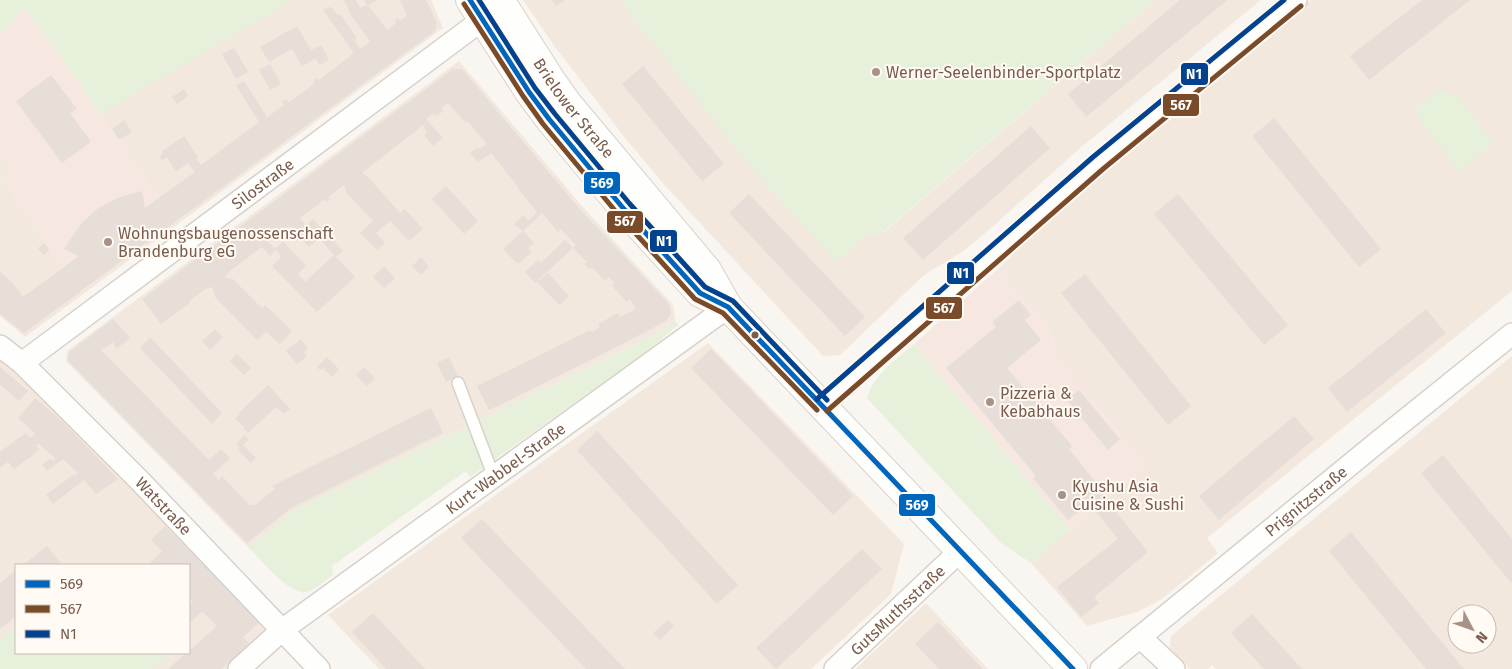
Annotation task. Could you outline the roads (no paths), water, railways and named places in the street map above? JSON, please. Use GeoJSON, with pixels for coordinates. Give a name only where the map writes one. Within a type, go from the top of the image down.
{"type":"FeatureCollection","features":[{"type":"Feature","properties":{"kind":"main road","name":"Brielower Straße"},"geometry":{"type":"LineString","coordinates":[[489,6],[530,92],[549,119],[623,208],[700,293],[728,307],[1073,669]]}},
{"type":"Feature","properties":{"kind":"street"},"geometry":{"type":"LineString","coordinates":[[822,405],[1098,163],[1296,0]]}},
{"type":"Feature","properties":{"kind":"street","name":"Silostraße"},"geometry":{"type":"LineString","coordinates":[[22,363],[489,6]]}},
{"type":"Feature","properties":{"kind":"street","name":"Kurt-Wabbel-Straße"},"geometry":{"type":"LineString","coordinates":[[282,630],[728,307]]}},
{"type":"Feature","properties":{"kind":"street","name":"Prignitzstraße"},"geometry":{"type":"LineString","coordinates":[[1101,669],[1512,334]]}},
{"type":"Feature","properties":{"kind":"street","name":"Watstraße"},"geometry":{"type":"LineString","coordinates":[[0,346],[22,363],[141,482],[282,630]]}},
{"type":"Feature","properties":{"kind":"street","name":"GutsMuthsstraße"},"geometry":{"type":"LineString","coordinates":[[836,669],[961,550]]}},
{"type":"Feature","properties":{"kind":"street"},"geometry":{"type":"LineString","coordinates":[[239,669],[282,630],[319,669]]}},
{"type":"Feature","properties":{"kind":"street"},"geometry":{"type":"LineString","coordinates":[[1140,637],[1174,669]]}},
{"type":"Feature","properties":{"kind":"lane"},"geometry":{"type":"LineString","coordinates":[[458,382],[494,477]]}},
{"type":"Feature","properties":{"kind":"place","name":"Werner-Seelenbinder-Sportplatz"},"geometry":{"type":"Point","coordinates":[876,72]}},
{"type":"Feature","properties":{"kind":"place","name":"Wohnungsbaugenossenschaft Brandenburg eG"},"geometry":{"type":"Point","coordinates":[108,242]}},
{"type":"Feature","properties":{"kind":"place","name":"Pizzeria & Kebabhaus"},"geometry":{"type":"Point","coordinates":[990,402]}},
{"type":"Feature","properties":{"kind":"place","name":"Kyushu Asia Cuisine & Sushi"},"geometry":{"type":"Point","coordinates":[1062,495]}}]}
